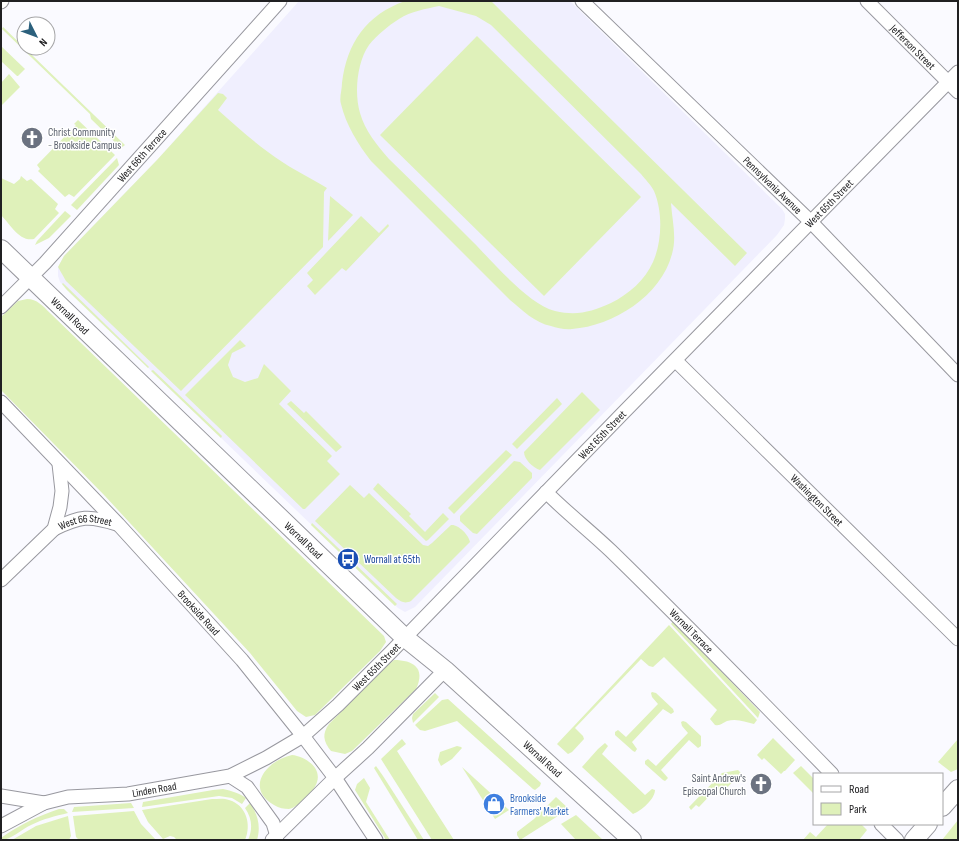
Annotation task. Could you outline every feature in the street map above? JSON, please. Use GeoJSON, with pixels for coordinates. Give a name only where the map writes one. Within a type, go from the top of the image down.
{"type":"FeatureCollection","features":[{"type":"Feature","properties":{"kind":"main road","name":"Wornall Road"},"geometry":{"type":"LineString","coordinates":[[1,249],[404,637],[445,670],[632,840]]}},
{"type":"Feature","properties":{"kind":"main road"},"geometry":{"type":"LineString","coordinates":[[943,806],[958,789]]}},
{"type":"Feature","properties":{"kind":"main road"},"geometry":{"type":"LineString","coordinates":[[914,840],[927,825]]}},
{"type":"Feature","properties":{"kind":"street","name":"West 66th Terrace"},"geometry":{"type":"LineString","coordinates":[[1,307],[30,278],[280,1]]}},
{"type":"Feature","properties":{"kind":"street","name":"Pennsylvania Avenue"},"geometry":{"type":"LineString","coordinates":[[582,1],[811,222],[958,375]]}},
{"type":"Feature","properties":{"kind":"street","name":"Jefferson Street"},"geometry":{"type":"LineString","coordinates":[[868,1],[958,92]]}},
{"type":"Feature","properties":{"kind":"street","name":"West 65th Street"},"geometry":{"type":"LineString","coordinates":[[230,776],[266,758],[303,736],[338,705],[958,72]]}},
{"type":"Feature","properties":{"kind":"street","name":"Washington Street"},"geometry":{"type":"LineString","coordinates":[[676,360],[958,639]]}},
{"type":"Feature","properties":{"kind":"street","name":"Brookside Road"},"geometry":{"type":"LineString","coordinates":[[1,402],[118,524],[242,660],[335,778],[376,840]]}},
{"type":"Feature","properties":{"kind":"street"},"geometry":{"type":"LineString","coordinates":[[1,580],[54,529],[60,507],[62,491],[59,464]]}},
{"type":"Feature","properties":{"kind":"street","name":"Wornall Terrace"},"geometry":{"type":"LineString","coordinates":[[546,492],[558,505],[604,544],[657,596],[831,773]]}},
{"type":"Feature","properties":{"kind":"street","name":"West 66 Street"},"geometry":{"type":"LineString","coordinates":[[54,529],[71,520],[83,517],[95,518],[118,524]]}},
{"type":"Feature","properties":{"kind":"street"},"geometry":{"type":"LineString","coordinates":[[274,838],[335,778],[379,738],[445,670]]}},
{"type":"Feature","properties":{"kind":"street"},"geometry":{"type":"LineString","coordinates":[[230,776],[247,787],[273,823],[274,838]]}},
{"type":"Feature","properties":{"kind":"street","name":"Linden Road"},"geometry":{"type":"LineString","coordinates":[[1,796],[44,803],[68,797],[128,794],[230,776]]}},
{"type":"Feature","properties":{"kind":"street"},"geometry":{"type":"LineString","coordinates":[[1,826],[44,803]]}},
{"type":"Feature","properties":{"kind":"street"},"geometry":{"type":"LineString","coordinates":[[882,825],[897,840]]}},
{"type":"Feature","properties":{"kind":"shaded area"},"geometry":{"type":"Polygon","coordinates":[[[299,1],[570,1],[782,209],[785,214],[784,225],[777,235],[415,607],[405,612],[398,608],[67,290],[60,282],[58,276],[58,267],[64,256],[157,160],[299,1]]]}},
{"type":"Feature","properties":{"kind":"green space"},"geometry":{"type":"Polygon","coordinates":[[[405,1],[491,1],[747,253],[735,266],[671,203],[674,235],[672,254],[658,283],[633,306],[619,315],[603,322],[588,327],[570,329],[545,324],[529,316],[510,300],[371,161],[349,127],[340,99],[348,55],[361,32],[369,23],[379,14],[405,1]],[[439,6],[404,16],[376,38],[365,52],[359,69],[357,96],[362,120],[368,132],[389,159],[511,281],[534,300],[555,311],[570,313],[590,311],[611,303],[636,286],[646,275],[653,262],[660,236],[659,208],[654,191],[641,174],[491,25],[476,16],[439,6]]]}},
{"type":"Feature","properties":{"kind":"green space"},"geometry":{"type":"Polygon","coordinates":[[[3,27],[16,40],[16,43],[2,29],[3,27]]]}},
{"type":"Feature","properties":{"kind":"green space"},"geometry":{"type":"Polygon","coordinates":[[[477,36],[641,197],[544,296],[380,135],[477,36]]]}},
{"type":"Feature","properties":{"kind":"green space"},"geometry":{"type":"Polygon","coordinates":[[[1,46],[25,69],[18,76],[1,61],[1,46]]]}},
{"type":"Feature","properties":{"kind":"green space"},"geometry":{"type":"Polygon","coordinates":[[[30,56],[33,56],[125,145],[121,148],[91,119],[90,114],[30,56]]]}},
{"type":"Feature","properties":{"kind":"green space"},"geometry":{"type":"Polygon","coordinates":[[[9,74],[20,87],[1,106],[1,83],[9,74]]]}},
{"type":"Feature","properties":{"kind":"green space"},"geometry":{"type":"Polygon","coordinates":[[[218,93],[223,94],[227,98],[218,110],[242,131],[282,162],[327,188],[324,192],[323,247],[181,391],[66,281],[58,267],[64,256],[157,160],[218,93]]]}},
{"type":"Feature","properties":{"kind":"green space"},"geometry":{"type":"Polygon","coordinates":[[[78,120],[115,155],[74,197],[69,194],[65,197],[38,171],[40,169],[37,165],[76,125],[74,124],[78,120]]]}},
{"type":"Feature","properties":{"kind":"green space"},"geometry":{"type":"Polygon","coordinates":[[[117,158],[119,165],[77,210],[71,205],[117,158]]]}},
{"type":"Feature","properties":{"kind":"green space"},"geometry":{"type":"Polygon","coordinates":[[[21,176],[27,181],[31,179],[58,204],[55,209],[59,213],[34,239],[24,238],[19,235],[1,215],[1,178],[14,184],[20,179],[21,176]]]}},
{"type":"Feature","properties":{"kind":"green space"},"geometry":{"type":"Polygon","coordinates":[[[330,196],[353,215],[328,241],[330,196]]]}},
{"type":"Feature","properties":{"kind":"green space"},"geometry":{"type":"Polygon","coordinates":[[[65,211],[71,216],[49,238],[35,245],[37,241],[65,211]]]}},
{"type":"Feature","properties":{"kind":"green space"},"geometry":{"type":"Polygon","coordinates":[[[361,216],[379,233],[388,224],[389,226],[346,271],[342,268],[315,295],[307,286],[313,280],[307,273],[361,216]]]}},
{"type":"Feature","properties":{"kind":"green space"},"geometry":{"type":"Polygon","coordinates":[[[63,283],[149,367],[148,368],[67,290],[62,284],[63,283]]]}},
{"type":"Feature","properties":{"kind":"green space"},"geometry":{"type":"Polygon","coordinates":[[[27,299],[40,303],[384,636],[386,642],[380,651],[315,715],[306,717],[297,711],[250,653],[105,496],[1,390],[1,317],[18,301],[27,299]]]}},
{"type":"Feature","properties":{"kind":"green space"},"geometry":{"type":"Polygon","coordinates":[[[240,340],[246,346],[232,353],[228,365],[233,377],[245,382],[258,378],[264,364],[291,391],[279,404],[332,456],[327,461],[340,474],[305,509],[303,509],[185,395],[240,340]]]}},
{"type":"Feature","properties":{"kind":"green space"},"geometry":{"type":"Polygon","coordinates":[[[153,370],[222,436],[221,438],[151,371],[153,370]]]}},
{"type":"Feature","properties":{"kind":"green space"},"geometry":{"type":"Polygon","coordinates":[[[582,392],[600,410],[540,470],[529,463],[524,455],[524,452],[582,392]]]}},
{"type":"Feature","properties":{"kind":"green space"},"geometry":{"type":"Polygon","coordinates":[[[557,398],[562,404],[517,449],[512,444],[557,398]]]}},
{"type":"Feature","properties":{"kind":"green space"},"geometry":{"type":"Polygon","coordinates":[[[291,401],[304,413],[306,411],[342,447],[336,452],[287,404],[291,401]]]}},
{"type":"Feature","properties":{"kind":"green space"},"geometry":{"type":"Polygon","coordinates":[[[506,450],[512,455],[454,514],[448,508],[506,450]]]}},
{"type":"Feature","properties":{"kind":"green space"},"geometry":{"type":"Polygon","coordinates":[[[514,461],[520,462],[532,473],[532,478],[477,534],[473,533],[460,521],[460,516],[514,461]]]}},
{"type":"Feature","properties":{"kind":"green space"},"geometry":{"type":"Polygon","coordinates":[[[378,483],[411,514],[409,516],[425,532],[443,513],[449,519],[426,541],[373,489],[378,483]]]}},
{"type":"Feature","properties":{"kind":"green space"},"geometry":{"type":"Polygon","coordinates":[[[350,485],[364,498],[369,493],[423,545],[428,546],[451,525],[457,526],[463,530],[468,536],[470,542],[411,601],[401,601],[396,598],[315,521],[350,485]]]}},
{"type":"Feature","properties":{"kind":"green space"},"geometry":{"type":"Polygon","coordinates":[[[312,523],[397,604],[395,606],[311,525],[312,523]]]}},
{"type":"Feature","properties":{"kind":"green space"},"geometry":{"type":"Polygon","coordinates":[[[673,621],[760,712],[758,718],[671,624],[673,621]]]}},
{"type":"Feature","properties":{"kind":"green space"},"geometry":{"type":"Polygon","coordinates":[[[669,625],[757,720],[754,724],[734,720],[715,725],[710,719],[717,710],[664,657],[653,667],[649,666],[641,659],[575,728],[584,739],[572,752],[568,754],[557,744],[669,625]]]}},
{"type":"Feature","properties":{"kind":"green space"},"geometry":{"type":"Polygon","coordinates":[[[394,660],[401,660],[416,667],[419,682],[416,689],[352,751],[345,754],[331,751],[324,738],[325,731],[329,724],[394,660]]]}},
{"type":"Feature","properties":{"kind":"green space"},"geometry":{"type":"Polygon","coordinates":[[[652,692],[656,693],[673,709],[674,712],[671,714],[663,709],[632,742],[637,749],[635,752],[615,735],[615,732],[618,730],[626,737],[658,704],[652,697],[652,692]]]}},
{"type":"Feature","properties":{"kind":"green space"},"geometry":{"type":"Polygon","coordinates":[[[435,693],[439,697],[413,723],[413,714],[435,693]]]}},
{"type":"Feature","properties":{"kind":"green space"},"geometry":{"type":"Polygon","coordinates":[[[448,699],[541,783],[540,786],[535,790],[533,789],[457,721],[425,731],[420,730],[415,725],[442,700],[448,699]]]}},
{"type":"Feature","properties":{"kind":"green space"},"geometry":{"type":"Polygon","coordinates":[[[683,721],[701,736],[701,746],[698,748],[689,740],[661,770],[668,778],[665,781],[645,764],[645,761],[648,759],[656,766],[688,733],[682,726],[681,722],[683,721]]]}},
{"type":"Feature","properties":{"kind":"green space"},"geometry":{"type":"Polygon","coordinates":[[[773,738],[795,760],[781,774],[764,758],[762,760],[757,755],[773,738]]]}},
{"type":"Feature","properties":{"kind":"green space"},"geometry":{"type":"Polygon","coordinates":[[[402,739],[406,744],[397,751],[454,840],[432,840],[381,759],[402,739]]]}},
{"type":"Feature","properties":{"kind":"green space"},"geometry":{"type":"Polygon","coordinates":[[[958,739],[958,769],[951,772],[938,762],[958,739]]]}},
{"type":"Feature","properties":{"kind":"green space"},"geometry":{"type":"Polygon","coordinates":[[[605,743],[608,746],[602,754],[645,795],[652,789],[655,790],[653,797],[647,804],[633,814],[582,767],[605,743]]]}},
{"type":"Feature","properties":{"kind":"green space"},"geometry":{"type":"Polygon","coordinates":[[[457,746],[462,748],[452,759],[441,766],[438,760],[440,752],[457,746]]]}},
{"type":"Feature","properties":{"kind":"green space"},"geometry":{"type":"Polygon","coordinates":[[[292,755],[307,760],[311,763],[317,772],[318,777],[313,790],[306,798],[293,808],[285,809],[276,806],[265,798],[261,791],[260,783],[262,776],[267,769],[274,763],[292,755]]]}},
{"type":"Feature","properties":{"kind":"green space"},"geometry":{"type":"Polygon","coordinates":[[[376,766],[424,840],[418,840],[374,768],[376,766]]]}},
{"type":"Feature","properties":{"kind":"green space"},"geometry":{"type":"Polygon","coordinates":[[[801,766],[813,778],[813,793],[793,773],[801,766]]]}},
{"type":"Feature","properties":{"kind":"green space"},"geometry":{"type":"Polygon","coordinates":[[[462,767],[509,810],[495,819],[462,767]]]}},
{"type":"Feature","properties":{"kind":"green space"},"geometry":{"type":"Polygon","coordinates":[[[738,770],[741,773],[722,793],[717,788],[699,807],[696,805],[691,810],[689,807],[722,773],[738,770]]]}},
{"type":"Feature","properties":{"kind":"green space"},"geometry":{"type":"Polygon","coordinates":[[[364,778],[370,788],[366,802],[390,840],[386,840],[355,790],[357,784],[364,778]]]}},
{"type":"Feature","properties":{"kind":"green space"},"geometry":{"type":"Polygon","coordinates":[[[223,789],[235,792],[246,798],[242,804],[232,798],[219,796],[142,807],[143,802],[223,789]]]}},
{"type":"Feature","properties":{"kind":"green space"},"geometry":{"type":"Polygon","coordinates":[[[556,797],[569,809],[520,840],[517,832],[534,819],[556,797]]]}},
{"type":"Feature","properties":{"kind":"green space"},"geometry":{"type":"Polygon","coordinates":[[[212,799],[229,800],[240,806],[246,816],[248,828],[245,840],[177,840],[170,836],[163,839],[148,822],[142,810],[212,799]]]}},
{"type":"Feature","properties":{"kind":"green space"},"geometry":{"type":"Polygon","coordinates":[[[131,803],[134,808],[72,812],[74,807],[131,803]]]}},
{"type":"Feature","properties":{"kind":"green space"},"geometry":{"type":"Polygon","coordinates":[[[250,803],[258,821],[259,830],[257,840],[248,840],[251,832],[251,824],[245,808],[250,803]]]}},
{"type":"Feature","properties":{"kind":"green space"},"geometry":{"type":"Polygon","coordinates":[[[59,809],[64,809],[68,813],[40,821],[5,840],[1,840],[1,838],[8,833],[22,825],[59,809]]]}},
{"type":"Feature","properties":{"kind":"green space"},"geometry":{"type":"Polygon","coordinates":[[[134,811],[141,824],[156,840],[79,840],[76,837],[73,816],[134,811]]]}},
{"type":"Feature","properties":{"kind":"green space"},"geometry":{"type":"Polygon","coordinates":[[[576,815],[603,840],[576,840],[561,824],[576,815]]]}},
{"type":"Feature","properties":{"kind":"green space"},"geometry":{"type":"Polygon","coordinates":[[[68,816],[71,836],[69,840],[12,840],[36,826],[68,816]]]}},
{"type":"Feature","properties":{"kind":"green space"},"geometry":{"type":"Polygon","coordinates":[[[958,820],[958,840],[942,840],[958,820]]]}},
{"type":"Feature","properties":{"kind":"green space"},"geometry":{"type":"Polygon","coordinates":[[[827,825],[862,825],[867,830],[859,840],[803,840],[810,832],[816,837],[827,825]]]}},
{"type":"Feature","properties":{"kind":"place","name":"Christ Community - Brookside Campus"},"geometry":{"type":"Point","coordinates":[32,138]}},
{"type":"Feature","properties":{"kind":"place","name":"Wornall at 65th"},"geometry":{"type":"Point","coordinates":[348,559]}},
{"type":"Feature","properties":{"kind":"place","name":"Saint Andrew's Episcopal Church"},"geometry":{"type":"Point","coordinates":[761,784]}},
{"type":"Feature","properties":{"kind":"place","name":"Brookside Farmers' Market"},"geometry":{"type":"Point","coordinates":[494,804]}}]}
